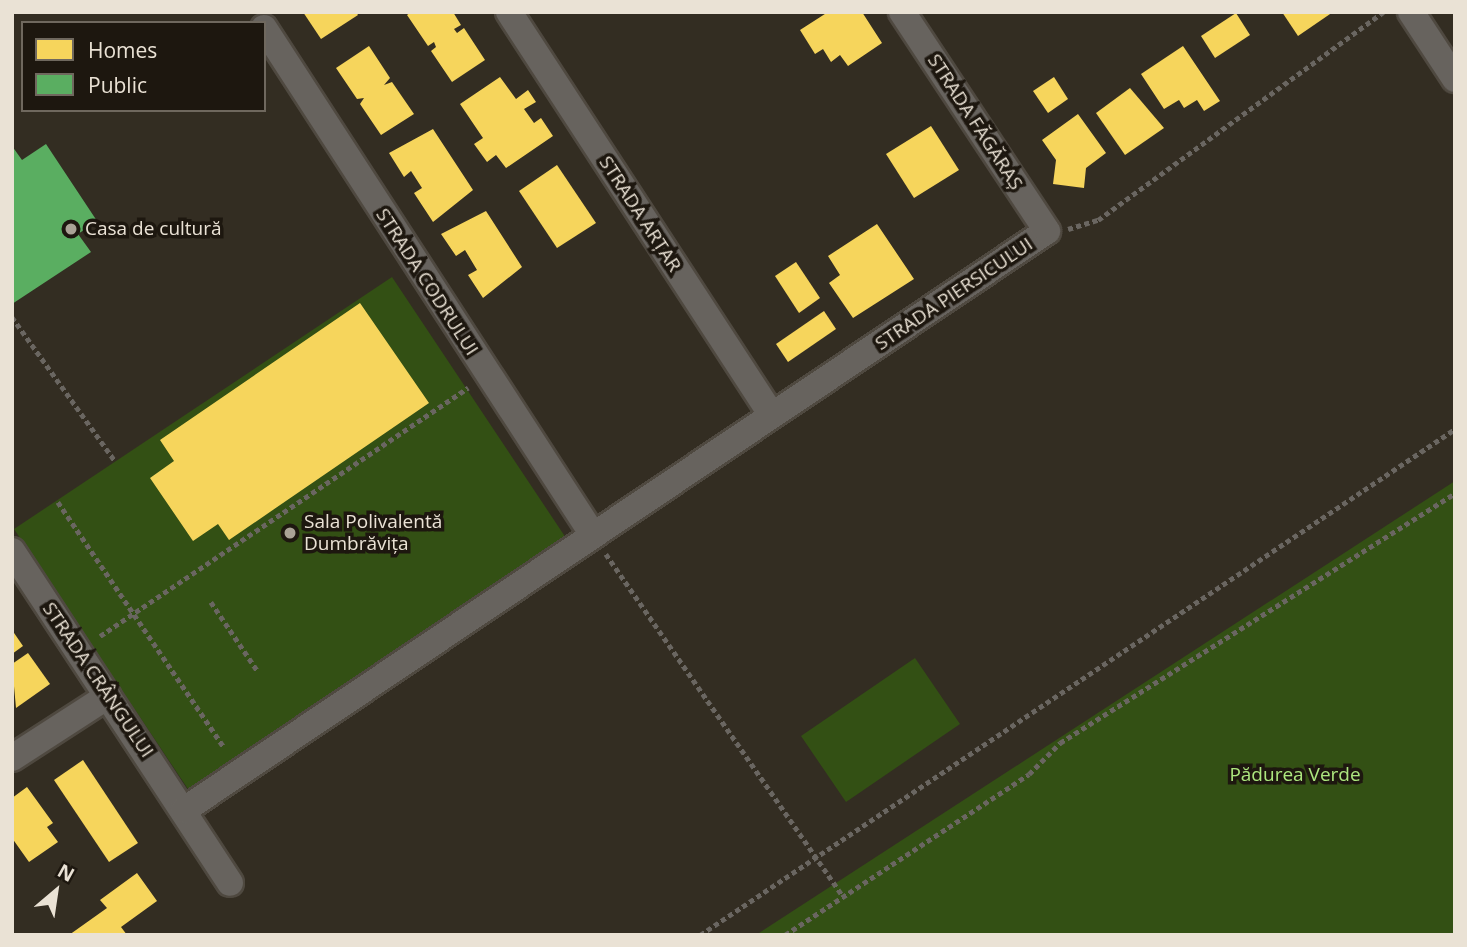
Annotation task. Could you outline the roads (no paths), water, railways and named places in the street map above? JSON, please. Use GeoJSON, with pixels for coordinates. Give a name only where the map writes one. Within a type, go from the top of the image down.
{"type":"FeatureCollection","features":[{"type":"Feature","properties":{"kind":"street","name":"STRADA ARȚAR"},"geometry":{"type":"LineString","coordinates":[[509,12],[772,415]]}},
{"type":"Feature","properties":{"kind":"street","name":"STRADA FĂGĂRAȘ"},"geometry":{"type":"LineString","coordinates":[[902,12],[1047,231]]}},
{"type":"Feature","properties":{"kind":"street"},"geometry":{"type":"LineString","coordinates":[[1411,12],[1455,79]]}},
{"type":"Feature","properties":{"kind":"street","name":"STRADA CODRULUI"},"geometry":{"type":"LineString","coordinates":[[266,31],[593,535]]}},
{"type":"Feature","properties":{"kind":"street","name":"STRADA PIERSICULUI"},"geometry":{"type":"LineString","coordinates":[[184,810],[1047,231]]}},
{"type":"Feature","properties":{"kind":"street","name":"STRADA CRÂNGULUI"},"geometry":{"type":"LineString","coordinates":[[12,551],[230,883]]}},
{"type":"Feature","properties":{"kind":"street"},"geometry":{"type":"LineString","coordinates":[[12,758],[108,696]]}},
{"type":"Feature","properties":{"kind":"place","name":"Casa de cultură"},"geometry":{"type":"Point","coordinates":[71,229]}},
{"type":"Feature","properties":{"kind":"place","name":"Sala Polivalentă Dumbrăvița"},"geometry":{"type":"Point","coordinates":[290,533]}},
{"type":"Feature","properties":{"kind":"park label","name":"Pădurea Verde"},"geometry":{"type":"Point","coordinates":[1295,775]}}]}
